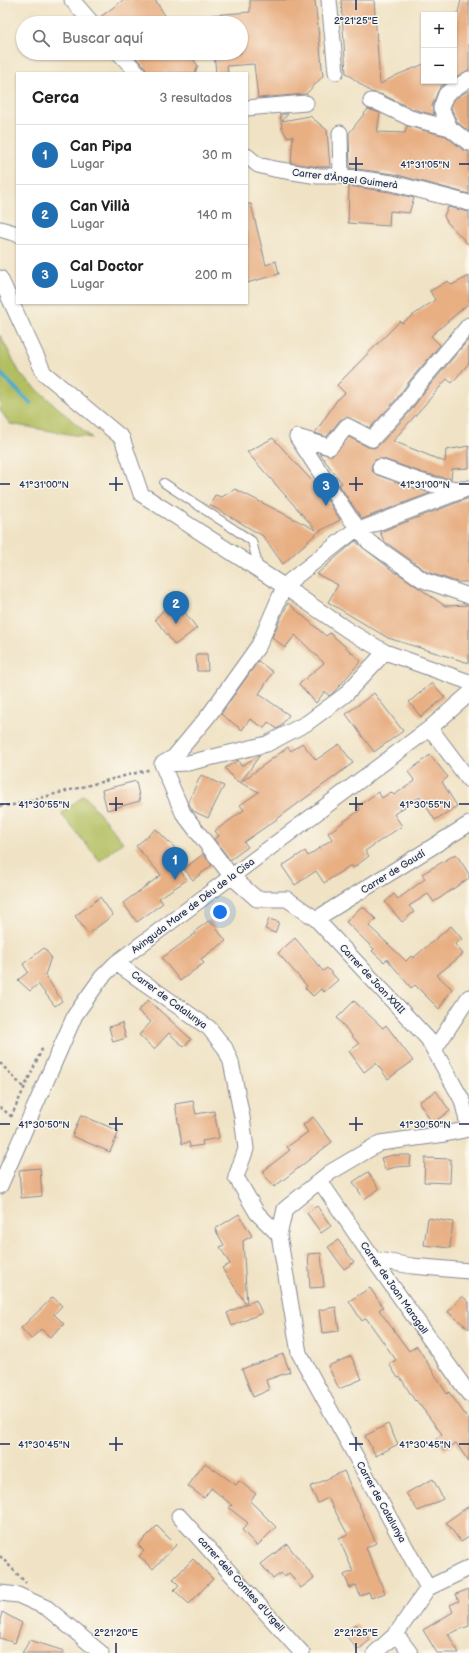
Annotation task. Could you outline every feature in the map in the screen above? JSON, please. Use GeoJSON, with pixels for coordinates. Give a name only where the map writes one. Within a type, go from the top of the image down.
{"type":"FeatureCollection","features":[{"type":"Feature","properties":{"kind":"street"},"geometry":{"type":"LineString","coordinates":[[72,0],[86,16]]}},
{"type":"Feature","properties":{"kind":"street"},"geometry":{"type":"LineString","coordinates":[[329,0],[336,72]]}},
{"type":"Feature","properties":{"kind":"street"},"geometry":{"type":"LineString","coordinates":[[126,60],[137,72]]}},
{"type":"Feature","properties":{"kind":"street"},"geometry":{"type":"LineString","coordinates":[[450,128],[441,108],[446,94],[469,79]]}},
{"type":"Feature","properties":{"kind":"street"},"geometry":{"type":"LineString","coordinates":[[370,101],[377,102],[410,118],[450,128],[469,143]]}},
{"type":"Feature","properties":{"kind":"street"},"geometry":{"type":"LineString","coordinates":[[248,108],[306,103]]}},
{"type":"Feature","properties":{"kind":"street"},"geometry":{"type":"LineString","coordinates":[[340,133],[341,176]]}},
{"type":"Feature","properties":{"kind":"street","name":"Carrer d'Àngel Guimerà"},"geometry":{"type":"LineString","coordinates":[[248,157],[258,165],[274,169],[318,176],[341,176],[392,184],[469,203]]}},
{"type":"Feature","properties":{"kind":"street"},"geometry":{"type":"LineString","coordinates":[[0,229],[16,234]]}},
{"type":"Feature","properties":{"kind":"street"},"geometry":{"type":"LineString","coordinates":[[0,278],[44,373],[122,438],[141,494],[259,570],[349,631],[385,652],[469,682]]}},
{"type":"Feature","properties":{"kind":"street"},"geometry":{"type":"LineString","coordinates":[[469,325],[418,385],[402,407],[372,439],[347,426],[330,447],[298,437],[358,530],[369,542],[423,580],[469,596]]}},
{"type":"Feature","properties":{"kind":"street"},"geometry":{"type":"LineString","coordinates":[[380,467],[416,480],[449,488],[468,489]]}},
{"type":"Feature","properties":{"kind":"street"},"geometry":{"type":"LineString","coordinates":[[162,764],[174,757],[208,715],[259,645],[284,587],[351,533],[468,489]]}},
{"type":"Feature","properties":{"kind":"street"},"geometry":{"type":"LineString","coordinates":[[162,764],[188,763],[267,744],[307,723],[345,695],[385,652]]}},
{"type":"Feature","properties":{"kind":"street","name":"Avinguda Mare de Déu de la Cisa"},"geometry":{"type":"LineString","coordinates":[[0,1186],[75,1015],[102,977],[116,963],[430,728],[469,694]]}},
{"type":"Feature","properties":{"kind":"street"},"geometry":{"type":"LineString","coordinates":[[430,728],[469,780]]}},
{"type":"Feature","properties":{"kind":"street","name":"Carrer de Joan XXIII"},"geometry":{"type":"LineString","coordinates":[[162,764],[183,813],[232,877],[257,899],[287,899],[316,919],[428,1039],[462,1100],[469,1129]]}},
{"type":"Feature","properties":{"kind":"street","name":"Carrer de Gaudí"},"geometry":{"type":"LineString","coordinates":[[316,919],[469,824]]}},
{"type":"Feature","properties":{"kind":"street","name":"Carrer de Catalunya"},"geometry":{"type":"LineString","coordinates":[[116,963],[209,1028],[225,1048],[231,1062],[246,1149],[236,1177],[257,1213],[279,1235]]}},
{"type":"Feature","properties":{"kind":"street"},"geometry":{"type":"LineString","coordinates":[[434,1050],[469,996]]}},
{"type":"Feature","properties":{"kind":"street"},"geometry":{"type":"LineString","coordinates":[[320,1181],[329,1173],[380,1143],[445,1134],[469,1129]]}},
{"type":"Feature","properties":{"kind":"street","name":"Carrer de Catalunya"},"geometry":{"type":"LineString","coordinates":[[320,1181],[285,1209],[279,1235],[299,1353],[428,1588]]}},
{"type":"Feature","properties":{"kind":"street","name":"Carrer de Joan Maragall"},"geometry":{"type":"LineString","coordinates":[[320,1181],[373,1259],[469,1394]]}},
{"type":"Feature","properties":{"kind":"street"},"geometry":{"type":"LineString","coordinates":[[373,1259],[412,1266],[469,1270]]}},
{"type":"Feature","properties":{"kind":"street","name":"carrer dels Comtes d'Urgell"},"geometry":{"type":"LineString","coordinates":[[179,1516],[302,1653]]}},
{"type":"Feature","properties":{"kind":"street"},"geometry":{"type":"LineString","coordinates":[[375,1653],[396,1634],[428,1588],[469,1568]]}},
{"type":"Feature","properties":{"kind":"street"},"geometry":{"type":"LineString","coordinates":[[0,1593],[18,1595],[47,1608],[101,1653]]}},
{"type":"Feature","properties":{"kind":"street"},"geometry":{"type":"LineString","coordinates":[[396,1634],[410,1653]]}},
{"type":"Feature","properties":{"kind":"lane"},"geometry":{"type":"LineString","coordinates":[[164,483],[252,541],[259,570]]}},
{"type":"Feature","properties":{"kind":"path"},"geometry":{"type":"LineString","coordinates":[[0,806],[13,805],[153,769],[162,764]]}},
{"type":"Feature","properties":{"kind":"path"},"geometry":{"type":"LineString","coordinates":[[11,1117],[43,1047]]}},
{"type":"Feature","properties":{"kind":"path"},"geometry":{"type":"LineString","coordinates":[[0,1063],[24,1088]]}},
{"type":"Feature","properties":{"kind":"path"},"geometry":{"type":"LineString","coordinates":[[0,1107],[11,1117],[28,1123]]}},
{"type":"Feature","properties":{"kind":"path"},"geometry":{"type":"LineString","coordinates":[[0,1556],[26,1582],[32,1601]]}},
{"type":"Feature","properties":{"kind":"green space"},"geometry":{"type":"Polygon","coordinates":[[[0,335],[21,375],[92,438],[10,424],[0,410],[0,335]]]}},
{"type":"Feature","properties":{"kind":"green space"},"geometry":{"type":"Polygon","coordinates":[[[84,795],[123,842],[100,861],[61,814],[84,795]]]}},
{"type":"Feature","properties":{"kind":"building"},"geometry":{"type":"Polygon","coordinates":[[[123,0],[155,0],[165,16],[102,16],[123,0]]]}},
{"type":"Feature","properties":{"kind":"building"},"geometry":{"type":"Polygon","coordinates":[[[250,0],[315,0],[323,76],[306,94],[258,98],[254,64],[227,66],[228,72],[216,72],[215,60],[248,60],[248,16],[211,15],[250,12],[250,0]]]}},
{"type":"Feature","properties":{"kind":"building"},"geometry":{"type":"Polygon","coordinates":[[[341,0],[374,0],[380,84],[421,65],[421,84],[444,84],[438,91],[432,106],[434,115],[413,109],[383,95],[371,92],[346,73],[341,0]]]}},
{"type":"Feature","properties":{"kind":"building"},"geometry":{"type":"Polygon","coordinates":[[[461,0],[469,0],[469,70],[457,76],[457,48],[457,17],[461,0]]]}},
{"type":"Feature","properties":{"kind":"building"},"geometry":{"type":"Polygon","coordinates":[[[138,60],[194,60],[198,66],[195,72],[147,72],[145,67],[138,60]]]}},
{"type":"Feature","properties":{"kind":"building"},"geometry":{"type":"Polygon","coordinates":[[[469,90],[469,132],[457,122],[451,108],[453,100],[469,90]]]}},
{"type":"Feature","properties":{"kind":"building"},"geometry":{"type":"Polygon","coordinates":[[[368,109],[380,113],[377,132],[405,133],[407,126],[446,136],[463,150],[469,152],[469,194],[394,174],[350,168],[349,133],[368,109]]]}},
{"type":"Feature","properties":{"kind":"building"},"geometry":{"type":"Polygon","coordinates":[[[280,114],[288,114],[282,121],[310,116],[327,130],[330,167],[291,163],[293,136],[287,137],[282,128],[280,114]]]}},
{"type":"Feature","properties":{"kind":"building"},"geometry":{"type":"Polygon","coordinates":[[[349,186],[390,192],[414,198],[409,213],[390,211],[389,226],[348,223],[349,186]]]}},
{"type":"Feature","properties":{"kind":"building"},"geometry":{"type":"Polygon","coordinates":[[[248,204],[251,204],[266,265],[276,261],[279,274],[248,283],[248,204]]]}},
{"type":"Feature","properties":{"kind":"building"},"geometry":{"type":"Polygon","coordinates":[[[448,207],[469,212],[469,245],[447,222],[444,216],[448,207]]]}},
{"type":"Feature","properties":{"kind":"building"},"geometry":{"type":"Polygon","coordinates":[[[469,276],[469,303],[431,336],[440,345],[411,379],[395,401],[370,428],[347,417],[340,420],[327,437],[315,433],[337,400],[345,393],[337,385],[400,321],[402,323],[435,300],[430,291],[448,281],[452,285],[469,276]]]}},
{"type":"Feature","properties":{"kind":"building"},"geometry":{"type":"Polygon","coordinates":[[[469,339],[469,363],[452,383],[447,379],[393,441],[445,462],[446,450],[469,446],[469,468],[452,469],[451,479],[423,473],[383,459],[375,460],[371,468],[377,475],[430,493],[362,519],[339,485],[342,483],[319,453],[333,455],[349,437],[368,447],[374,448],[379,445],[409,413],[425,391],[469,339]]]}},
{"type":"Feature","properties":{"kind":"building"},"geometry":{"type":"Polygon","coordinates":[[[273,438],[322,492],[340,520],[318,532],[283,564],[263,536],[210,505],[215,495],[222,497],[235,489],[316,530],[247,452],[273,438]]]}},
{"type":"Feature","properties":{"kind":"building"},"geometry":{"type":"Polygon","coordinates":[[[469,498],[469,582],[457,582],[427,572],[384,541],[380,532],[469,498]]]}},
{"type":"Feature","properties":{"kind":"building"},"geometry":{"type":"Polygon","coordinates":[[[355,541],[397,574],[396,572],[445,606],[469,605],[469,663],[388,638],[328,602],[338,585],[317,574],[355,541]]]}},
{"type":"Feature","properties":{"kind":"building"},"geometry":{"type":"Polygon","coordinates":[[[174,599],[197,628],[175,645],[155,619],[174,599]]]}},
{"type":"Feature","properties":{"kind":"building"},"geometry":{"type":"Polygon","coordinates":[[[288,603],[326,636],[330,633],[361,661],[333,693],[329,696],[325,691],[316,703],[299,684],[324,663],[295,635],[285,648],[272,637],[288,603]]]}},
{"type":"Feature","properties":{"kind":"building"},"geometry":{"type":"Polygon","coordinates":[[[196,654],[207,654],[208,671],[197,671],[196,654]]]}},
{"type":"Feature","properties":{"kind":"building"},"geometry":{"type":"Polygon","coordinates":[[[258,661],[273,672],[259,694],[289,715],[277,729],[268,722],[264,728],[250,719],[242,730],[221,714],[258,661]]]}},
{"type":"Feature","properties":{"kind":"building"},"geometry":{"type":"Polygon","coordinates":[[[432,683],[445,697],[421,717],[409,702],[432,683]]]}},
{"type":"Feature","properties":{"kind":"building"},"geometry":{"type":"Polygon","coordinates":[[[374,693],[403,731],[374,752],[346,714],[374,693]]]}},
{"type":"Feature","properties":{"kind":"building"},"geometry":{"type":"Polygon","coordinates":[[[302,743],[316,760],[339,744],[353,763],[244,842],[248,847],[230,860],[214,839],[219,836],[215,831],[244,810],[240,805],[259,792],[235,780],[225,768],[238,760],[241,766],[260,755],[241,782],[288,747],[291,751],[302,743]]]}},
{"type":"Feature","properties":{"kind":"building"},"geometry":{"type":"Polygon","coordinates":[[[430,755],[448,777],[442,782],[457,806],[435,820],[420,797],[394,814],[402,826],[365,851],[369,856],[353,868],[351,865],[324,883],[316,871],[295,885],[282,866],[305,851],[308,856],[332,839],[328,833],[360,810],[358,806],[378,792],[382,798],[391,792],[394,795],[415,781],[408,772],[430,755]]]}},
{"type":"Feature","properties":{"kind":"building"},"geometry":{"type":"Polygon","coordinates":[[[201,775],[224,786],[208,818],[193,811],[188,802],[201,775]]]}},
{"type":"Feature","properties":{"kind":"building"},"geometry":{"type":"Polygon","coordinates":[[[136,781],[140,801],[107,810],[102,790],[136,781]]]}},
{"type":"Feature","properties":{"kind":"building"},"geometry":{"type":"Polygon","coordinates":[[[156,829],[175,848],[168,853],[187,880],[159,898],[163,903],[137,922],[123,903],[161,875],[136,846],[156,829]]]}},
{"type":"Feature","properties":{"kind":"building"},"geometry":{"type":"Polygon","coordinates":[[[203,854],[212,865],[193,880],[184,869],[203,854]]]}},
{"type":"Feature","properties":{"kind":"building"},"geometry":{"type":"Polygon","coordinates":[[[456,854],[469,874],[469,878],[434,902],[428,894],[409,906],[414,912],[402,922],[385,902],[394,894],[398,899],[425,879],[422,874],[456,854]]]}},
{"type":"Feature","properties":{"kind":"building"},"geometry":{"type":"Polygon","coordinates":[[[100,897],[113,915],[88,934],[75,916],[100,897]]]}},
{"type":"Feature","properties":{"kind":"building"},"geometry":{"type":"Polygon","coordinates":[[[362,906],[376,919],[369,926],[406,961],[411,956],[413,958],[451,926],[462,939],[455,944],[463,954],[437,975],[452,989],[439,1009],[415,985],[411,988],[387,959],[384,962],[372,951],[374,949],[346,922],[362,906]]]}},
{"type":"Feature","properties":{"kind":"building"},"geometry":{"type":"Polygon","coordinates":[[[269,919],[279,922],[275,933],[265,929],[269,919]]]}},
{"type":"Feature","properties":{"kind":"building"},"geometry":{"type":"Polygon","coordinates":[[[210,920],[226,941],[201,959],[204,963],[180,981],[162,958],[196,933],[195,931],[210,920]]]}},
{"type":"Feature","properties":{"kind":"building"},"geometry":{"type":"Polygon","coordinates":[[[295,938],[323,971],[327,968],[338,980],[324,992],[321,989],[313,996],[305,988],[307,986],[278,953],[295,938]]]}},
{"type":"Feature","properties":{"kind":"building"},"geometry":{"type":"Polygon","coordinates":[[[44,948],[51,957],[45,975],[62,1001],[55,1006],[38,984],[30,991],[18,980],[28,972],[23,964],[44,948]]]}},
{"type":"Feature","properties":{"kind":"building"},"geometry":{"type":"Polygon","coordinates":[[[148,1000],[191,1039],[184,1047],[169,1033],[154,1049],[139,1035],[151,1022],[138,1011],[148,1000]]]}},
{"type":"Feature","properties":{"kind":"building"},"geometry":{"type":"Polygon","coordinates":[[[354,1001],[383,1028],[386,1025],[413,1061],[388,1079],[376,1063],[364,1072],[349,1051],[359,1044],[337,1018],[354,1001]]]}},
{"type":"Feature","properties":{"kind":"building"},"geometry":{"type":"Polygon","coordinates":[[[122,1023],[126,1038],[113,1042],[109,1027],[122,1023]]]}},
{"type":"Feature","properties":{"kind":"building"},"geometry":{"type":"Polygon","coordinates":[[[436,1091],[450,1111],[432,1123],[419,1102],[436,1091]]]}},
{"type":"Feature","properties":{"kind":"building"},"geometry":{"type":"Polygon","coordinates":[[[193,1101],[196,1114],[214,1111],[219,1138],[202,1141],[203,1145],[190,1147],[189,1142],[182,1144],[175,1104],[193,1101]]]}},
{"type":"Feature","properties":{"kind":"building"},"geometry":{"type":"Polygon","coordinates":[[[81,1115],[119,1131],[110,1152],[72,1136],[81,1115]]]}},
{"type":"Feature","properties":{"kind":"building"},"geometry":{"type":"Polygon","coordinates":[[[313,1117],[332,1142],[274,1187],[262,1172],[290,1150],[287,1147],[308,1132],[303,1125],[313,1117]]]}},
{"type":"Feature","properties":{"kind":"building"},"geometry":{"type":"Polygon","coordinates":[[[393,1155],[411,1155],[410,1166],[396,1167],[385,1170],[381,1158],[393,1155]]]}},
{"type":"Feature","properties":{"kind":"building"},"geometry":{"type":"Polygon","coordinates":[[[425,1158],[451,1159],[450,1183],[424,1182],[425,1158]]]}},
{"type":"Feature","properties":{"kind":"building"},"geometry":{"type":"Polygon","coordinates":[[[40,1168],[42,1196],[21,1198],[19,1170],[40,1168]]]}},
{"type":"Feature","properties":{"kind":"building"},"geometry":{"type":"Polygon","coordinates":[[[368,1172],[379,1189],[364,1199],[353,1182],[368,1172]]]}},
{"type":"Feature","properties":{"kind":"building"},"geometry":{"type":"Polygon","coordinates":[[[317,1206],[331,1226],[321,1233],[307,1213],[317,1206]]]}},
{"type":"Feature","properties":{"kind":"building"},"geometry":{"type":"Polygon","coordinates":[[[239,1214],[252,1236],[243,1241],[247,1304],[256,1300],[262,1313],[232,1326],[227,1313],[246,1304],[222,1268],[230,1264],[220,1247],[224,1245],[215,1229],[239,1214]]]}},
{"type":"Feature","properties":{"kind":"building"},"geometry":{"type":"Polygon","coordinates":[[[428,1218],[453,1222],[450,1248],[424,1245],[428,1218]]]}},
{"type":"Feature","properties":{"kind":"building"},"geometry":{"type":"Polygon","coordinates":[[[338,1240],[354,1262],[344,1269],[328,1247],[338,1240]]]}},
{"type":"Feature","properties":{"kind":"building"},"geometry":{"type":"Polygon","coordinates":[[[321,1253],[324,1287],[310,1288],[308,1254],[321,1253]]]}},
{"type":"Feature","properties":{"kind":"building"},"geometry":{"type":"Polygon","coordinates":[[[370,1288],[383,1307],[379,1310],[409,1351],[417,1346],[447,1394],[449,1392],[469,1420],[469,1462],[456,1443],[444,1451],[436,1439],[442,1434],[416,1400],[415,1401],[400,1377],[398,1378],[389,1364],[396,1360],[366,1318],[362,1321],[349,1301],[370,1288]]]}},
{"type":"Feature","properties":{"kind":"building"},"geometry":{"type":"Polygon","coordinates":[[[462,1296],[469,1302],[469,1329],[448,1312],[462,1296]]]}},
{"type":"Feature","properties":{"kind":"building"},"geometry":{"type":"Polygon","coordinates":[[[53,1297],[62,1306],[54,1314],[64,1324],[50,1337],[41,1329],[31,1339],[21,1328],[53,1297]]]}},
{"type":"Feature","properties":{"kind":"building"},"geometry":{"type":"Polygon","coordinates":[[[336,1307],[339,1331],[322,1333],[319,1310],[336,1307]]]}},
{"type":"Feature","properties":{"kind":"building"},"geometry":{"type":"Polygon","coordinates":[[[283,1354],[290,1372],[266,1380],[269,1390],[253,1397],[242,1369],[283,1354]]]}},
{"type":"Feature","properties":{"kind":"building"},"geometry":{"type":"Polygon","coordinates":[[[351,1356],[362,1379],[339,1389],[328,1366],[351,1356]]]}},
{"type":"Feature","properties":{"kind":"building"},"geometry":{"type":"Polygon","coordinates":[[[388,1424],[398,1444],[376,1456],[365,1436],[388,1424]]]}},
{"type":"Feature","properties":{"kind":"building"},"geometry":{"type":"Polygon","coordinates":[[[205,1463],[236,1485],[239,1481],[256,1494],[250,1501],[276,1527],[257,1546],[242,1530],[248,1523],[229,1508],[232,1505],[211,1488],[204,1498],[188,1486],[205,1463]]]}},
{"type":"Feature","properties":{"kind":"building"},"geometry":{"type":"Polygon","coordinates":[[[344,1471],[376,1543],[366,1548],[385,1593],[371,1598],[369,1592],[360,1596],[356,1585],[350,1588],[344,1575],[353,1571],[339,1539],[348,1535],[328,1498],[318,1503],[310,1487],[344,1471]]]}},
{"type":"Feature","properties":{"kind":"building"},"geometry":{"type":"Polygon","coordinates":[[[433,1479],[443,1499],[418,1511],[406,1493],[433,1479]]]}},
{"type":"Feature","properties":{"kind":"building"},"geometry":{"type":"Polygon","coordinates":[[[469,1506],[469,1537],[461,1542],[446,1522],[469,1506]]]}},
{"type":"Feature","properties":{"kind":"building"},"geometry":{"type":"Polygon","coordinates":[[[157,1526],[176,1545],[153,1569],[139,1556],[144,1551],[138,1545],[157,1526]]]}},
{"type":"Feature","properties":{"kind":"building"},"geometry":{"type":"Polygon","coordinates":[[[287,1544],[314,1578],[301,1588],[289,1573],[284,1577],[281,1573],[273,1579],[261,1564],[287,1544]]]}},
{"type":"Feature","properties":{"kind":"building"},"geometry":{"type":"Polygon","coordinates":[[[193,1559],[213,1579],[189,1604],[174,1590],[179,1585],[173,1579],[193,1559]]]}},
{"type":"Feature","properties":{"kind":"building"},"geometry":{"type":"Polygon","coordinates":[[[469,1589],[469,1626],[448,1634],[459,1653],[437,1653],[423,1630],[453,1612],[450,1605],[459,1601],[456,1594],[469,1589]]]}},
{"type":"Feature","properties":{"kind":"building"},"geometry":{"type":"Polygon","coordinates":[[[2,1612],[22,1623],[15,1643],[0,1638],[0,1620],[2,1612]]]}},
{"type":"Feature","properties":{"kind":"building"},"geometry":{"type":"Polygon","coordinates":[[[356,1624],[370,1640],[358,1650],[344,1633],[356,1624]]]}},
{"type":"Feature","properties":{"kind":"building"},"geometry":{"type":"Polygon","coordinates":[[[30,1640],[64,1651],[64,1653],[22,1653],[30,1640]]]}},
{"type":"Feature","properties":{"kind":"waterway"},"geometry":{"type":"LineString","coordinates":[[0,373],[30,403]]}},
{"type":"Feature","properties":{"kind":"place","name":"Cal Doctor"},"geometry":{"type":"Point","coordinates":[326,506]}},
{"type":"Feature","properties":{"kind":"place","name":"Can Villà"},"geometry":{"type":"Point","coordinates":[176,624]}},
{"type":"Feature","properties":{"kind":"place","name":"Can Pipa"},"geometry":{"type":"Point","coordinates":[175,880]}}]}
